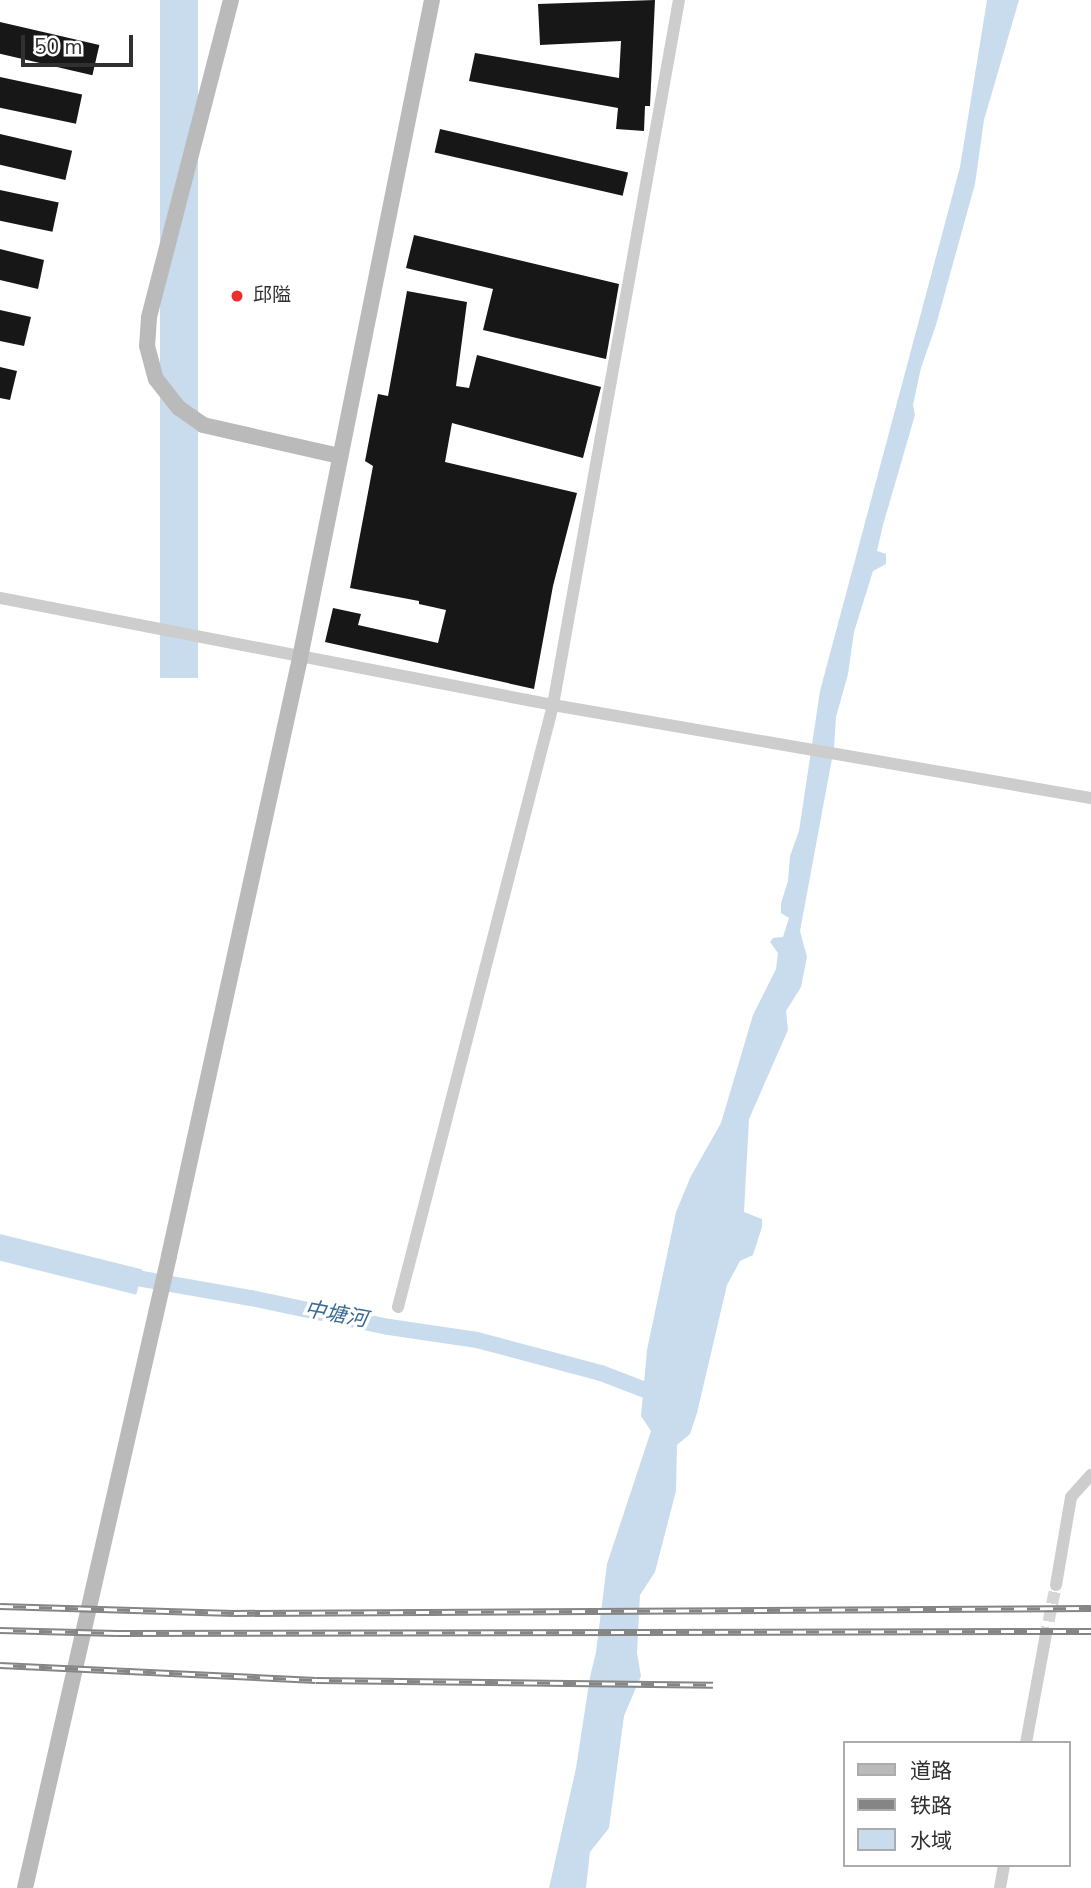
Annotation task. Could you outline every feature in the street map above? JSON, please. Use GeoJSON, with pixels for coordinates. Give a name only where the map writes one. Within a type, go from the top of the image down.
{"type":"FeatureCollection","features":[{"type":"Feature","properties":{"kind":"main road"},"geometry":{"type":"LineString","coordinates":[[231,0],[149,318],[147,346],[156,379],[179,408],[203,425],[340,456]]}},
{"type":"Feature","properties":{"kind":"main road"},"geometry":{"type":"LineString","coordinates":[[25,1888],[169,1256],[300,658],[432,0]]}},
{"type":"Feature","properties":{"kind":"street"},"geometry":{"type":"LineString","coordinates":[[398,1307],[553,705],[679,0]]}},
{"type":"Feature","properties":{"kind":"street"},"geometry":{"type":"LineString","coordinates":[[4,599],[553,705],[1091,798]]}},
{"type":"Feature","properties":{"kind":"street"},"geometry":{"type":"LineString","coordinates":[[1056,1585],[1071,1497],[1091,1475]]}},
{"type":"Feature","properties":{"kind":"street"},"geometry":{"type":"LineString","coordinates":[[1026,1741],[1045,1639]]}},
{"type":"Feature","properties":{"kind":"street"},"geometry":{"type":"LineString","coordinates":[[1000,1888],[1004,1867]]}},
{"type":"Feature","properties":{"kind":"water"},"geometry":{"type":"Polygon","coordinates":[[[160,0],[198,0],[198,678],[160,678],[160,0]]]}},
{"type":"Feature","properties":{"kind":"water"},"geometry":{"type":"Polygon","coordinates":[[[987,0],[1019,0],[984,120],[975,184],[936,325],[921,368],[913,405],[915,415],[883,525],[877,551],[886,554],[886,564],[873,571],[854,632],[848,674],[836,717],[834,748],[800,931],[807,957],[801,987],[786,1011],[788,1030],[749,1119],[744,1212],[762,1219],[762,1227],[753,1255],[740,1261],[727,1285],[697,1413],[690,1434],[677,1445],[676,1491],[655,1572],[640,1595],[637,1653],[641,1676],[624,1716],[609,1828],[590,1852],[586,1888],[549,1888],[576,1768],[596,1652],[607,1564],[651,1431],[641,1416],[647,1350],[676,1212],[691,1176],[721,1123],[753,1015],[776,969],[778,953],[770,942],[773,938],[783,937],[789,918],[781,913],[781,903],[788,881],[790,856],[799,831],[820,691],[960,167],[987,0]]]}},
{"type":"Feature","properties":{"kind":"water"},"geometry":{"type":"Polygon","coordinates":[[[0,1234],[143,1270],[136,1295],[0,1261],[0,1234]]]}},
{"type":"Feature","properties":{"kind":"building"},"geometry":{"type":"Polygon","coordinates":[[[655,0],[650,106],[645,106],[644,131],[616,129],[618,108],[469,81],[475,53],[619,78],[621,41],[540,45],[538,4],[655,0]]]}},
{"type":"Feature","properties":{"kind":"building"},"geometry":{"type":"Polygon","coordinates":[[[0,22],[99,45],[92,75],[0,54],[0,22]]]}},
{"type":"Feature","properties":{"kind":"building"},"geometry":{"type":"Polygon","coordinates":[[[0,77],[82,94],[76,124],[0,108],[0,77]]]}},
{"type":"Feature","properties":{"kind":"building"},"geometry":{"type":"Polygon","coordinates":[[[440,129],[628,172],[623,196],[435,152],[440,129]]]}},
{"type":"Feature","properties":{"kind":"building"},"geometry":{"type":"Polygon","coordinates":[[[0,134],[72,151],[65,180],[0,165],[0,134]]]}},
{"type":"Feature","properties":{"kind":"building"},"geometry":{"type":"Polygon","coordinates":[[[0,190],[59,202],[52,232],[0,221],[0,190]]]}},
{"type":"Feature","properties":{"kind":"building"},"geometry":{"type":"Polygon","coordinates":[[[414,235],[619,284],[606,359],[483,330],[493,289],[406,268],[414,235]]]}},
{"type":"Feature","properties":{"kind":"building"},"geometry":{"type":"Polygon","coordinates":[[[0,249],[44,260],[38,289],[0,280],[0,249]]]}},
{"type":"Feature","properties":{"kind":"building"},"geometry":{"type":"Polygon","coordinates":[[[407,291],[467,302],[456,386],[469,388],[477,355],[601,387],[583,458],[452,423],[445,462],[577,493],[553,586],[534,689],[325,642],[333,608],[361,614],[358,625],[438,643],[446,610],[419,604],[419,601],[350,588],[373,466],[365,461],[378,394],[388,396],[407,291]]]}},
{"type":"Feature","properties":{"kind":"building"},"geometry":{"type":"Polygon","coordinates":[[[0,310],[31,317],[24,346],[0,341],[0,310]]]}},
{"type":"Feature","properties":{"kind":"building"},"geometry":{"type":"Polygon","coordinates":[[[0,367],[17,371],[10,400],[0,398],[0,367]]]}},
{"type":"Feature","properties":{"kind":"waterway","name":"中塘河"},"geometry":{"type":"LineString","coordinates":[[120,1275],[251,1298],[389,1327],[477,1340],[601,1373],[661,1396]]}},
{"type":"Feature","properties":{"kind":"tunnel"},"geometry":{"type":"LineString","coordinates":[[1045,1639],[1056,1585]]}},
{"type":"Feature","properties":{"kind":"railway"},"geometry":{"type":"LineString","coordinates":[[0,1606],[234,1613],[1091,1608]]}},
{"type":"Feature","properties":{"kind":"railway"},"geometry":{"type":"LineString","coordinates":[[0,1630],[117,1633],[1091,1631]]}},
{"type":"Feature","properties":{"kind":"railway"},"geometry":{"type":"LineString","coordinates":[[0,1665],[316,1680],[713,1685]]}},
{"type":"Feature","properties":{"kind":"place","name":"邱隘"},"geometry":{"type":"Point","coordinates":[237,296]}}]}
